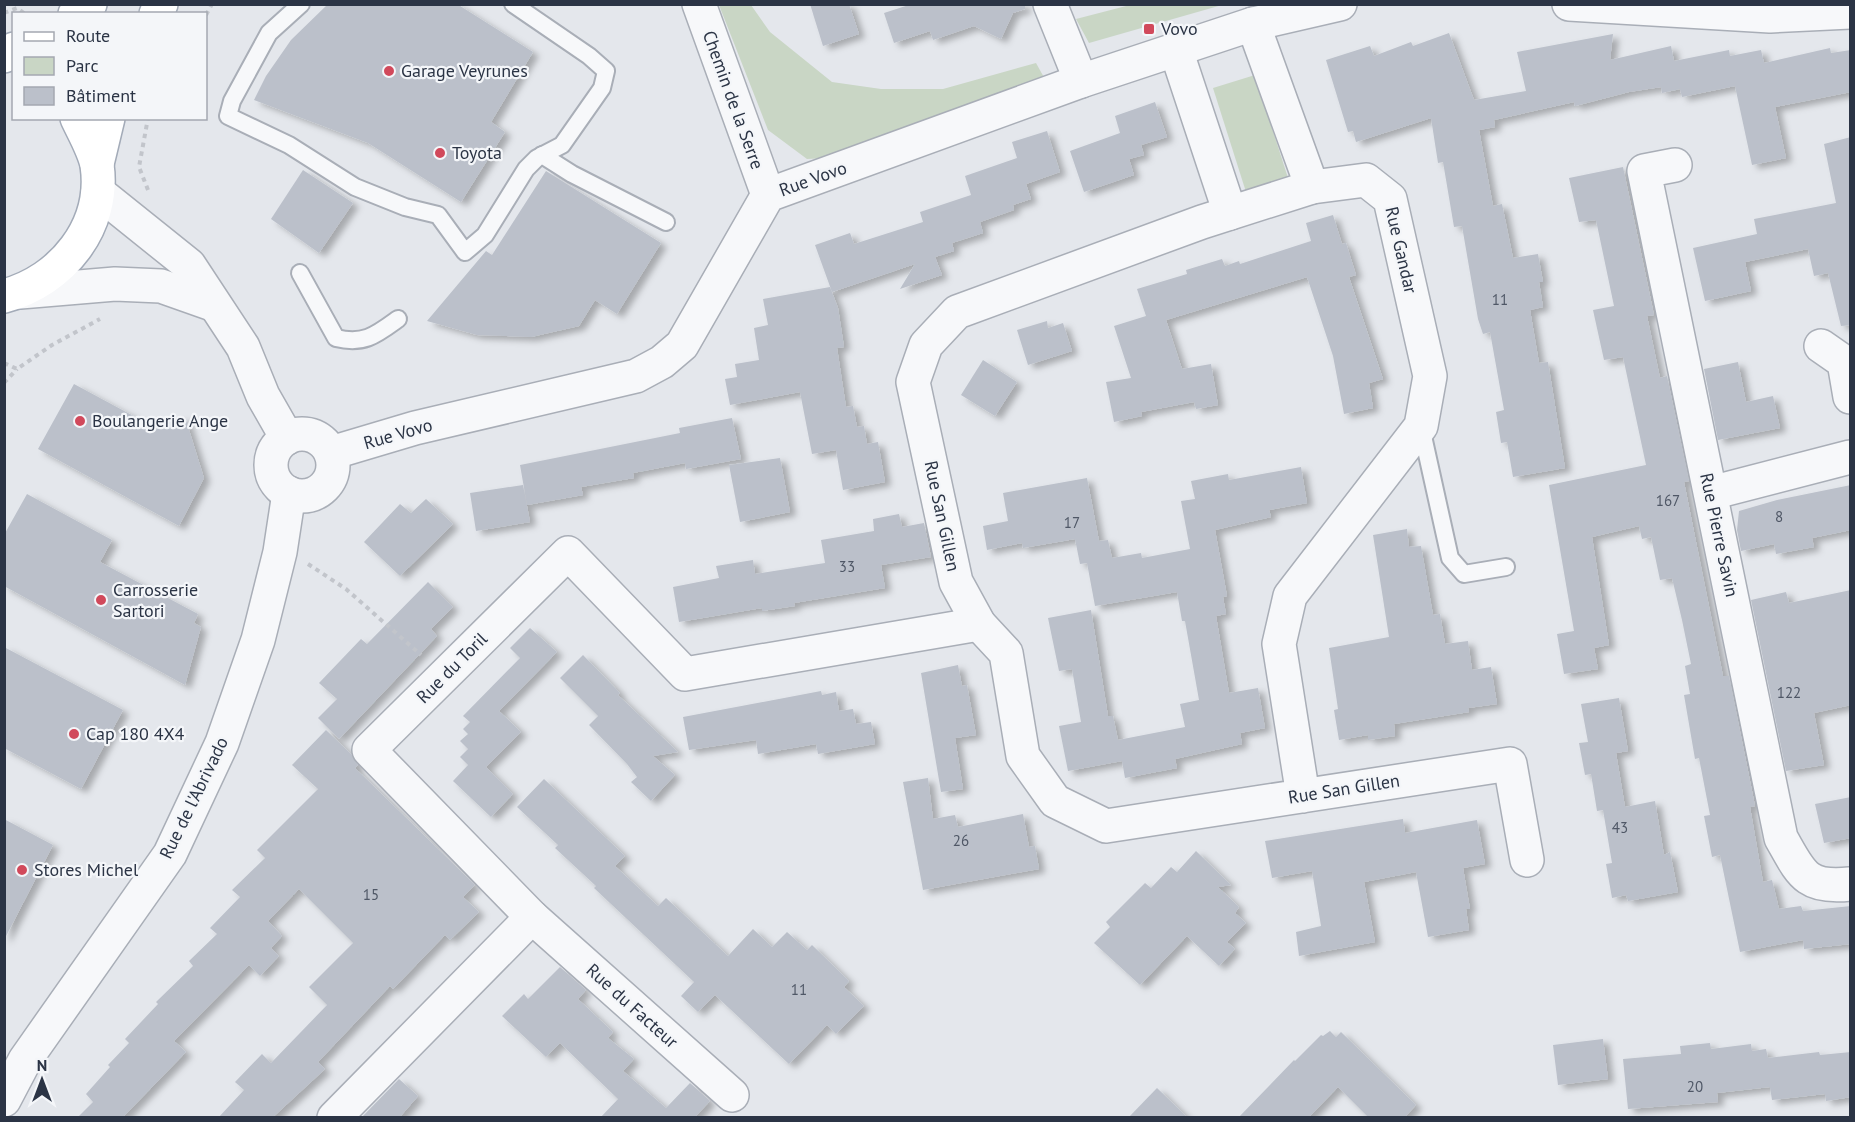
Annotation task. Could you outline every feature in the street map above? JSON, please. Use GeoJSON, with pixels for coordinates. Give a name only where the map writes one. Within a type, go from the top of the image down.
{"type":"FeatureCollection","features":[{"type":"Feature","properties":{"kind":"main road"},"geometry":{"type":"LineString","coordinates":[[78,120],[97,178]]}},
{"type":"Feature","properties":{"kind":"main road"},"geometry":{"type":"LineString","coordinates":[[12,294],[58,270],[86,235],[108,120]]}},
{"type":"Feature","properties":{"kind":"street","name":"Chemin de la Serre"},"geometry":{"type":"LineString","coordinates":[[699,4],[768,195]]}},
{"type":"Feature","properties":{"kind":"street"},"geometry":{"type":"LineString","coordinates":[[1050,4],[1081,81]]}},
{"type":"Feature","properties":{"kind":"street","name":"Rue Vovo"},"geometry":{"type":"LineString","coordinates":[[331,453],[415,428],[636,376],[662,362],[682,345],[768,195],[1081,81],[1272,15],[1340,4]]}},
{"type":"Feature","properties":{"kind":"street"},"geometry":{"type":"LineString","coordinates":[[1569,4],[1770,16],[1851,12]]}},
{"type":"Feature","properties":{"kind":"street"},"geometry":{"type":"LineString","coordinates":[[1272,15],[1312,187]]}},
{"type":"Feature","properties":{"kind":"street"},"geometry":{"type":"LineString","coordinates":[[1176,50],[1216,218]]}},
{"type":"Feature","properties":{"kind":"street","name":"Rue Pierre Savin"},"geometry":{"type":"LineString","coordinates":[[1675,165],[1644,171],[1781,838],[1803,876],[1828,886],[1851,884]]}},
{"type":"Feature","properties":{"kind":"street"},"geometry":{"type":"LineString","coordinates":[[97,178],[189,265],[212,304],[243,347],[263,396],[287,438]]}},
{"type":"Feature","properties":{"kind":"street","name":"Rue Gandar"},"geometry":{"type":"LineString","coordinates":[[1216,218],[1312,187],[1366,180],[1390,199],[1430,376],[1421,426],[1290,596],[1279,644],[1303,796]]}},
{"type":"Feature","properties":{"kind":"street","name":"Rue San Gillen"},"geometry":{"type":"LineString","coordinates":[[1216,218],[957,312],[926,345],[913,382],[956,582],[979,624],[1006,653],[1023,756],[1055,801],[1106,826],[1510,764],[1527,860]]}},
{"type":"Feature","properties":{"kind":"street"},"geometry":{"type":"LineString","coordinates":[[12,294],[115,284],[161,286],[212,304]]}},
{"type":"Feature","properties":{"kind":"street"},"geometry":{"type":"LineString","coordinates":[[1821,346],[1844,362],[1851,397]]}},
{"type":"Feature","properties":{"kind":"street"},"geometry":{"type":"LineString","coordinates":[[307,435],[317,438],[331,453],[332,474],[327,483],[310,495],[289,493],[281,487],[272,471],[274,452],[287,438],[307,435]]}},
{"type":"Feature","properties":{"kind":"street"},"geometry":{"type":"LineString","coordinates":[[1711,493],[1851,457]]}},
{"type":"Feature","properties":{"kind":"street","name":"Rue de l'Abrivado"},"geometry":{"type":"LineString","coordinates":[[4,1100],[25,1060],[170,854],[222,743],[258,640],[280,552],[289,493]]}},
{"type":"Feature","properties":{"kind":"street","name":"Rue du Toril"},"geometry":{"type":"LineString","coordinates":[[531,917],[369,750],[568,553],[684,674],[979,624]]}},
{"type":"Feature","properties":{"kind":"street"},"geometry":{"type":"LineString","coordinates":[[334,1118],[531,917]]}},
{"type":"Feature","properties":{"kind":"street","name":"Rue du Facteur"},"geometry":{"type":"LineString","coordinates":[[531,917],[732,1095]]}},
{"type":"Feature","properties":{"kind":"lane"},"geometry":{"type":"LineString","coordinates":[[301,4],[268,33],[232,101],[228,116],[289,145],[355,187],[405,207],[438,215],[465,252],[485,235],[526,169],[542,155],[562,145],[602,88],[606,71],[589,56],[513,4]]}},
{"type":"Feature","properties":{"kind":"lane"},"geometry":{"type":"LineString","coordinates":[[542,155],[572,174],[666,222]]}},
{"type":"Feature","properties":{"kind":"lane"},"geometry":{"type":"LineString","coordinates":[[300,273],[336,338],[354,342],[377,334],[398,319]]}},
{"type":"Feature","properties":{"kind":"lane","name":"Rue Gandar"},"geometry":{"type":"LineString","coordinates":[[1421,426],[1450,558],[1464,574],[1506,567]]}},
{"type":"Feature","properties":{"kind":"path"},"geometry":{"type":"LineString","coordinates":[[4,13],[23,4]]}},
{"type":"Feature","properties":{"kind":"path"},"geometry":{"type":"LineString","coordinates":[[17,8],[22,12]]}},
{"type":"Feature","properties":{"kind":"path"},"geometry":{"type":"LineString","coordinates":[[4,383],[17,369]]}},
{"type":"Feature","properties":{"kind":"path"},"geometry":{"type":"LineString","coordinates":[[307,563],[346,589],[444,675]]}},
{"type":"Feature","properties":{"kind":"green space"},"geometry":{"type":"Polygon","coordinates":[[[719,5],[751,5],[770,32],[832,82],[881,89],[943,89],[1036,63],[1046,81],[847,157],[807,159],[768,130],[719,5]]]}},
{"type":"Feature","properties":{"kind":"green space"},"geometry":{"type":"Polygon","coordinates":[[[1130,5],[1222,5],[1089,43],[1076,19],[1130,5]]]}},
{"type":"Feature","properties":{"kind":"green space"},"geometry":{"type":"Polygon","coordinates":[[[1255,75],[1288,178],[1246,192],[1213,88],[1255,75]]]}},
{"type":"Feature","properties":{"kind":"building"},"geometry":{"type":"Polygon","coordinates":[[[328,4],[457,4],[533,52],[491,122],[505,132],[461,202],[368,143],[254,100],[266,76],[291,40],[328,4]]]}},
{"type":"Feature","properties":{"kind":"building"},"geometry":{"type":"Polygon","coordinates":[[[810,4],[849,4],[859,34],[823,46],[810,4]]]}},
{"type":"Feature","properties":{"kind":"building"},"geometry":{"type":"Polygon","coordinates":[[[912,4],[1025,4],[1025,9],[1013,13],[1001,39],[974,26],[933,40],[930,31],[894,43],[884,13],[912,4]]]}},
{"type":"Feature","properties":{"kind":"building"},"geometry":{"type":"Polygon","coordinates":[[[1449,33],[1474,100],[1526,91],[1517,52],[1613,34],[1610,60],[1671,46],[1674,61],[1729,50],[1730,56],[1761,50],[1764,63],[1830,48],[1831,53],[1851,50],[1851,92],[1775,107],[1786,158],[1752,165],[1735,86],[1682,97],[1680,89],[1662,93],[1661,87],[1629,92],[1575,106],[1574,102],[1494,120],[1495,127],[1479,130],[1493,206],[1502,204],[1513,258],[1538,254],[1543,282],[1539,282],[1543,307],[1530,310],[1539,363],[1548,362],[1565,468],[1513,477],[1507,442],[1501,443],[1496,412],[1504,410],[1490,332],[1483,334],[1478,319],[1462,226],[1454,227],[1443,162],[1438,163],[1431,118],[1356,142],[1353,131],[1348,132],[1326,60],[1370,46],[1374,56],[1411,42],[1413,46],[1449,33]]]}},
{"type":"Feature","properties":{"kind":"building"},"geometry":{"type":"Polygon","coordinates":[[[1155,102],[1167,137],[1141,145],[1144,155],[1129,159],[1134,175],[1084,192],[1070,151],[1120,133],[1115,116],[1155,102]]]}},
{"type":"Feature","properties":{"kind":"building"},"geometry":{"type":"Polygon","coordinates":[[[1047,131],[1060,172],[1026,184],[1031,199],[1013,205],[1014,210],[980,222],[983,233],[952,243],[954,251],[935,257],[942,275],[900,289],[915,264],[832,292],[815,245],[850,233],[854,244],[923,222],[920,212],[971,195],[965,176],[1017,158],[1012,142],[1047,131]]]}},
{"type":"Feature","properties":{"kind":"building"},"geometry":{"type":"Polygon","coordinates":[[[1851,137],[1851,325],[1841,326],[1828,273],[1814,276],[1808,249],[1745,262],[1751,291],[1705,301],[1693,248],[1757,234],[1754,219],[1836,203],[1824,144],[1851,137]]]}},
{"type":"Feature","properties":{"kind":"building"},"geometry":{"type":"Polygon","coordinates":[[[1623,167],[1654,315],[1647,316],[1660,378],[1667,376],[1689,481],[1684,482],[1723,676],[1729,676],[1755,806],[1750,807],[1763,882],[1772,880],[1779,909],[1801,906],[1803,911],[1851,906],[1851,944],[1804,949],[1803,940],[1740,952],[1720,855],[1712,857],[1704,816],[1710,815],[1699,758],[1695,759],[1684,695],[1690,694],[1685,666],[1691,664],[1682,620],[1672,578],[1660,580],[1651,537],[1642,539],[1639,526],[1592,537],[1609,645],[1594,648],[1598,669],[1564,674],[1557,634],[1574,631],[1549,485],[1646,465],[1623,357],[1604,360],[1593,310],[1614,306],[1596,220],[1579,222],[1569,178],[1623,167]]]}},
{"type":"Feature","properties":{"kind":"building"},"geometry":{"type":"Polygon","coordinates":[[[303,170],[353,203],[319,253],[271,219],[303,170]]]}},
{"type":"Feature","properties":{"kind":"building"},"geometry":{"type":"Polygon","coordinates":[[[546,171],[661,243],[617,314],[595,300],[579,326],[531,337],[477,335],[427,321],[486,251],[492,255],[546,171]]]}},
{"type":"Feature","properties":{"kind":"building"},"geometry":{"type":"Polygon","coordinates":[[[1333,215],[1342,244],[1346,243],[1356,275],[1349,277],[1383,379],[1369,383],[1373,408],[1344,414],[1333,356],[1307,277],[1166,320],[1182,369],[1211,364],[1218,405],[1196,409],[1194,402],[1141,412],[1142,416],[1114,422],[1106,382],[1131,378],[1114,326],[1146,316],[1137,289],[1187,274],[1186,270],[1222,259],[1225,266],[1239,261],[1240,264],[1311,241],[1306,223],[1333,215]]]}},
{"type":"Feature","properties":{"kind":"building"},"geometry":{"type":"Polygon","coordinates":[[[830,287],[838,308],[844,347],[837,348],[846,407],[853,406],[857,427],[864,426],[867,444],[878,442],[885,482],[843,490],[836,450],[812,454],[800,392],[730,405],[725,379],[737,377],[735,364],[759,360],[754,328],[768,325],[763,299],[830,287]]]}},
{"type":"Feature","properties":{"kind":"building"},"geometry":{"type":"Polygon","coordinates":[[[1047,321],[1048,328],[1063,323],[1072,351],[1028,365],[1017,330],[1047,321]]]}},
{"type":"Feature","properties":{"kind":"building"},"geometry":{"type":"Polygon","coordinates":[[[983,360],[1017,382],[995,416],[961,395],[983,360]]]}},
{"type":"Feature","properties":{"kind":"building"},"geometry":{"type":"Polygon","coordinates":[[[1738,362],[1746,402],[1773,396],[1780,428],[1718,440],[1704,369],[1738,362]]]}},
{"type":"Feature","properties":{"kind":"building"},"geometry":{"type":"Polygon","coordinates":[[[74,384],[152,426],[185,417],[204,478],[179,526],[38,449],[74,384]]]}},
{"type":"Feature","properties":{"kind":"building"},"geometry":{"type":"Polygon","coordinates":[[[732,418],[741,459],[686,469],[685,463],[633,473],[634,478],[581,487],[583,495],[527,505],[520,465],[680,433],[679,428],[732,418]]]}},
{"type":"Feature","properties":{"kind":"building"},"geometry":{"type":"Polygon","coordinates":[[[780,458],[790,512],[740,522],[729,465],[780,458]]]}},
{"type":"Feature","properties":{"kind":"building"},"geometry":{"type":"Polygon","coordinates":[[[1301,467],[1307,503],[1269,510],[1271,517],[1215,530],[1227,596],[1223,597],[1226,614],[1216,616],[1229,693],[1258,688],[1265,728],[1240,733],[1242,744],[1175,759],[1177,768],[1125,778],[1122,761],[1068,771],[1059,726],[1081,722],[1072,669],[1059,671],[1048,618],[1091,610],[1108,716],[1113,716],[1118,740],[1185,727],[1180,704],[1199,700],[1185,621],[1182,621],[1177,592],[1095,606],[1087,563],[1080,564],[1075,539],[1023,548],[1022,543],[987,550],[983,526],[1008,521],[1003,493],[1087,478],[1099,541],[1108,540],[1112,558],[1141,553],[1142,558],[1190,549],[1181,501],[1195,499],[1191,481],[1228,474],[1229,480],[1301,467]]]}},
{"type":"Feature","properties":{"kind":"building"},"geometry":{"type":"Polygon","coordinates":[[[523,485],[530,522],[476,531],[470,493],[523,485]]]}},
{"type":"Feature","properties":{"kind":"building"},"geometry":{"type":"Polygon","coordinates":[[[1851,485],[1851,530],[1812,538],[1814,547],[1776,554],[1774,544],[1741,551],[1737,530],[1739,511],[1777,500],[1851,485]]]}},
{"type":"Feature","properties":{"kind":"building","name":"Carrosserie Sartori"},"geometry":{"type":"Polygon","coordinates":[[[27,494],[112,540],[100,562],[198,614],[194,623],[201,627],[185,685],[4,586],[4,535],[27,494]]]}},
{"type":"Feature","properties":{"kind":"building"},"geometry":{"type":"Polygon","coordinates":[[[426,499],[453,524],[400,576],[364,542],[400,504],[411,513],[426,499]]]}},
{"type":"Feature","properties":{"kind":"building"},"geometry":{"type":"Polygon","coordinates":[[[899,514],[902,527],[924,523],[931,557],[881,565],[885,588],[794,603],[795,606],[762,611],[762,608],[679,622],[673,587],[719,578],[716,566],[753,560],[755,574],[825,563],[821,540],[874,531],[873,519],[899,514]]]}},
{"type":"Feature","properties":{"kind":"building"},"geometry":{"type":"Polygon","coordinates":[[[1407,529],[1409,547],[1421,546],[1433,615],[1440,614],[1445,644],[1468,641],[1472,670],[1491,667],[1497,704],[1468,708],[1469,712],[1394,724],[1395,736],[1368,740],[1368,735],[1339,740],[1334,710],[1338,709],[1329,648],[1389,637],[1373,535],[1407,529]]]}},
{"type":"Feature","properties":{"kind":"building"},"geometry":{"type":"Polygon","coordinates":[[[428,582],[453,607],[431,629],[437,636],[339,739],[318,718],[337,699],[319,683],[361,639],[367,644],[428,582]]]}},
{"type":"Feature","properties":{"kind":"building"},"geometry":{"type":"Polygon","coordinates":[[[1851,590],[1851,705],[1814,713],[1824,765],[1786,771],[1751,600],[1786,592],[1789,603],[1851,590]]]}},
{"type":"Feature","properties":{"kind":"building"},"geometry":{"type":"Polygon","coordinates":[[[530,628],[557,652],[499,711],[521,732],[486,767],[513,794],[491,817],[453,781],[468,765],[460,757],[468,749],[460,741],[468,734],[463,729],[470,722],[463,716],[520,658],[510,648],[530,628]]]}},
{"type":"Feature","properties":{"kind":"building"},"geometry":{"type":"Polygon","coordinates":[[[4,647],[123,710],[81,789],[4,748],[4,647]]]}},
{"type":"Feature","properties":{"kind":"building"},"geometry":{"type":"Polygon","coordinates":[[[583,655],[620,693],[618,695],[678,752],[653,756],[675,775],[651,801],[631,782],[637,777],[627,764],[589,725],[598,716],[560,678],[583,655]]]}},
{"type":"Feature","properties":{"kind":"building"},"geometry":{"type":"Polygon","coordinates":[[[958,665],[962,686],[967,685],[976,735],[955,738],[963,789],[941,792],[921,673],[958,665]]]}},
{"type":"Feature","properties":{"kind":"building"},"geometry":{"type":"Polygon","coordinates":[[[821,691],[822,695],[836,692],[839,711],[853,709],[856,724],[871,722],[875,744],[818,754],[816,744],[758,754],[756,740],[689,750],[683,717],[821,691]]]}},
{"type":"Feature","properties":{"kind":"building"},"geometry":{"type":"Polygon","coordinates":[[[1619,698],[1628,751],[1616,753],[1625,807],[1655,801],[1664,855],[1670,852],[1678,892],[1628,901],[1626,895],[1612,898],[1606,864],[1612,863],[1603,810],[1597,811],[1591,774],[1585,775],[1579,743],[1588,742],[1581,704],[1619,698]]]}},
{"type":"Feature","properties":{"kind":"building"},"geometry":{"type":"Polygon","coordinates":[[[326,730],[351,754],[358,765],[355,768],[475,885],[463,897],[479,912],[450,940],[445,935],[393,989],[390,986],[318,1062],[325,1069],[272,1118],[218,1118],[244,1090],[235,1082],[262,1054],[271,1063],[327,1005],[309,987],[353,943],[299,889],[268,921],[282,936],[271,948],[279,956],[260,976],[249,965],[174,1041],[186,1052],[122,1118],[77,1118],[93,1102],[86,1094],[110,1067],[108,1065],[129,1043],[125,1039],[158,1004],[156,1002],[193,966],[189,961],[217,934],[210,928],[240,897],[232,890],[265,858],[257,850],[318,789],[292,765],[326,730]]]}},
{"type":"Feature","properties":{"kind":"building"},"geometry":{"type":"Polygon","coordinates":[[[928,778],[933,819],[955,815],[958,827],[1023,814],[1029,847],[1035,846],[1039,869],[923,890],[903,782],[928,778]]]}},
{"type":"Feature","properties":{"kind":"building"},"geometry":{"type":"Polygon","coordinates":[[[544,779],[625,856],[615,866],[658,906],[666,898],[728,956],[753,929],[772,947],[787,932],[807,950],[812,945],[849,981],[844,987],[864,1006],[836,1034],[827,1025],[789,1064],[715,995],[698,1012],[681,996],[694,982],[594,888],[596,886],[555,848],[558,845],[517,807],[544,779]]]}},
{"type":"Feature","properties":{"kind":"building"},"geometry":{"type":"Polygon","coordinates":[[[1851,797],[1851,838],[1824,843],[1815,804],[1851,797]]]}},
{"type":"Feature","properties":{"kind":"building","name":"Stores Michel"},"geometry":{"type":"Polygon","coordinates":[[[4,819],[53,845],[4,940],[4,819]]]}},
{"type":"Feature","properties":{"kind":"building"},"geometry":{"type":"Polygon","coordinates":[[[1403,819],[1405,833],[1477,820],[1485,864],[1463,868],[1470,909],[1466,909],[1469,930],[1428,937],[1416,872],[1364,882],[1375,942],[1299,956],[1296,932],[1321,926],[1312,871],[1272,878],[1265,841],[1403,819]]]}},
{"type":"Feature","properties":{"kind":"building"},"geometry":{"type":"Polygon","coordinates":[[[1196,851],[1231,885],[1218,887],[1239,907],[1235,913],[1246,923],[1227,942],[1235,949],[1219,966],[1187,936],[1140,985],[1094,943],[1110,927],[1106,922],[1145,883],[1151,888],[1171,867],[1177,872],[1196,851]]]}},
{"type":"Feature","properties":{"kind":"building"},"geometry":{"type":"Polygon","coordinates":[[[560,967],[586,990],[578,999],[613,1032],[608,1038],[634,1059],[623,1071],[666,1108],[690,1083],[710,1101],[694,1118],[600,1118],[618,1099],[560,1043],[546,1057],[502,1016],[524,994],[528,999],[560,967]]]}},
{"type":"Feature","properties":{"kind":"building"},"geometry":{"type":"Polygon","coordinates":[[[1330,1031],[1336,1037],[1341,1032],[1416,1105],[1404,1118],[1369,1118],[1338,1087],[1308,1118],[1238,1118],[1294,1060],[1321,1035],[1330,1031]]]}},
{"type":"Feature","properties":{"kind":"building"},"geometry":{"type":"Polygon","coordinates":[[[1603,1039],[1608,1079],[1558,1085],[1553,1045],[1603,1039]]]}},
{"type":"Feature","properties":{"kind":"building"},"geometry":{"type":"Polygon","coordinates":[[[1710,1043],[1711,1049],[1751,1044],[1752,1051],[1766,1049],[1768,1058],[1819,1052],[1820,1055],[1851,1052],[1851,1097],[1826,1101],[1825,1094],[1772,1100],[1770,1087],[1717,1093],[1718,1102],[1628,1109],[1623,1059],[1681,1054],[1680,1046],[1710,1043]]]}},
{"type":"Feature","properties":{"kind":"building"},"geometry":{"type":"Polygon","coordinates":[[[399,1079],[418,1096],[399,1118],[361,1118],[399,1079]]]}},
{"type":"Feature","properties":{"kind":"building"},"geometry":{"type":"Polygon","coordinates":[[[1157,1088],[1188,1118],[1128,1118],[1157,1088]]]}},
{"type":"Feature","properties":{"kind":"place","name":"Vovo"},"geometry":{"type":"Point","coordinates":[1149,29]}},
{"type":"Feature","properties":{"kind":"place","name":"Garage Veyrunes"},"geometry":{"type":"Point","coordinates":[389,71]}},
{"type":"Feature","properties":{"kind":"place","name":"Toyota"},"geometry":{"type":"Point","coordinates":[440,153]}},
{"type":"Feature","properties":{"kind":"place","name":"Boulangerie Ange"},"geometry":{"type":"Point","coordinates":[80,421]}},
{"type":"Feature","properties":{"kind":"place","name":"Carrosserie Sartori"},"geometry":{"type":"Point","coordinates":[101,600]}},
{"type":"Feature","properties":{"kind":"place","name":"Cap 180 4X4"},"geometry":{"type":"Point","coordinates":[74,734]}},
{"type":"Feature","properties":{"kind":"place","name":"Stores Michel"},"geometry":{"type":"Point","coordinates":[22,870]}}]}
